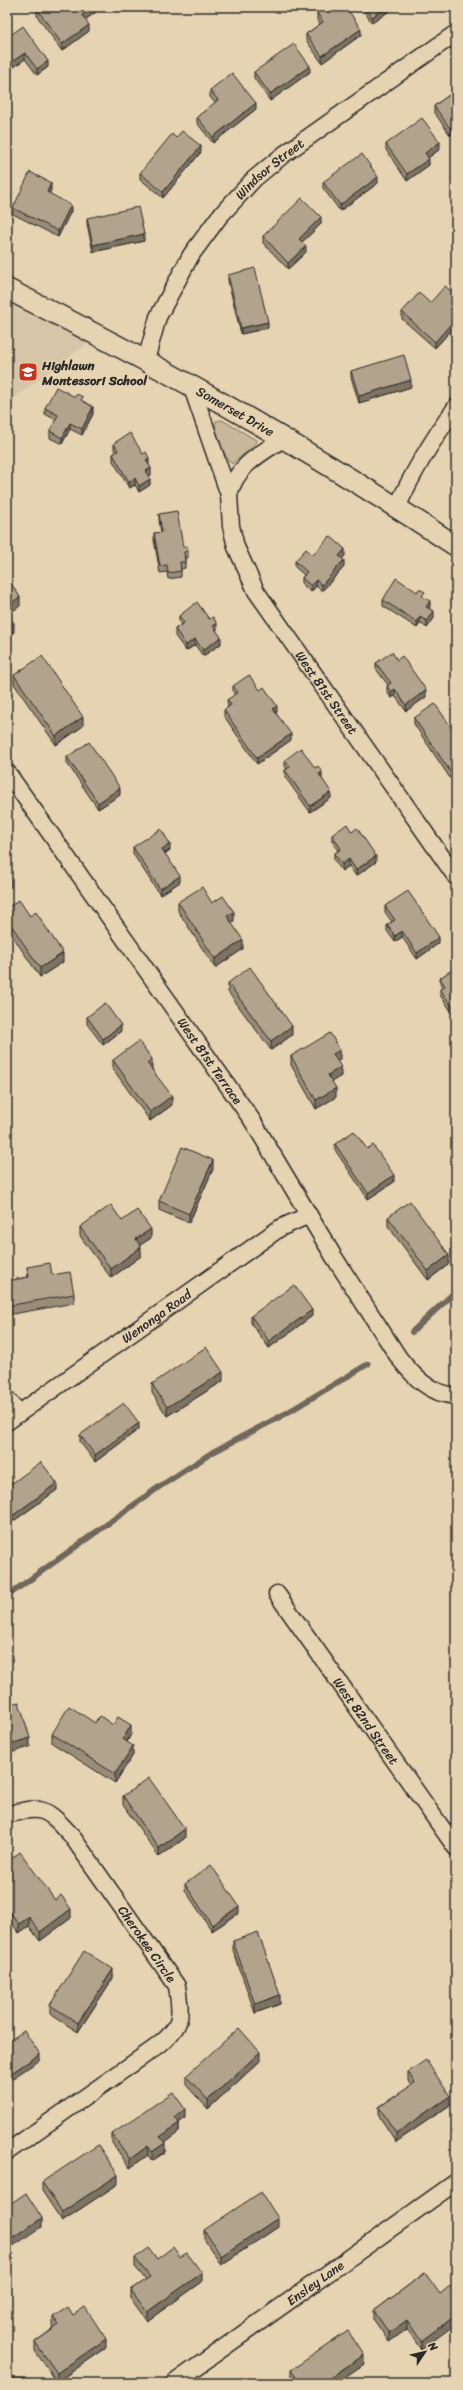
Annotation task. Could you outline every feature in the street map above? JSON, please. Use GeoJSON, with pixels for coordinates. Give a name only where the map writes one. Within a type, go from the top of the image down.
{"type":"FeatureCollection","features":[{"type":"Feature","properties":{"kind":"street","name":"Windsor Street"},"geometry":{"type":"LineString","coordinates":[[146,360],[158,317],[191,255],[219,217],[254,179],[283,155],[456,33]]}},
{"type":"Feature","properties":{"kind":"street","name":"Somerset Drive"},"geometry":{"type":"LineString","coordinates":[[7,289],[146,360],[320,459],[456,546]]}},
{"type":"Feature","properties":{"kind":"street","name":"West 81st Street"},"geometry":{"type":"LineString","coordinates":[[190,385],[229,495],[231,526],[236,547],[256,591],[456,877]]}},
{"type":"Feature","properties":{"kind":"street"},"geometry":{"type":"LineString","coordinates":[[397,508],[411,476],[430,443],[456,407]]}},
{"type":"Feature","properties":{"kind":"street","name":"West 81st Street"},"geometry":{"type":"LineString","coordinates":[[229,495],[232,482],[239,472],[252,460],[283,439]]}},
{"type":"Feature","properties":{"kind":"street","name":"West 81st Terrace"},"geometry":{"type":"LineString","coordinates":[[7,772],[252,1120],[309,1215],[399,1358],[428,1388],[456,1396]]}},
{"type":"Feature","properties":{"kind":"street","name":"Wenonga Road"},"geometry":{"type":"LineString","coordinates":[[13,1417],[280,1228],[309,1215]]}},
{"type":"Feature","properties":{"kind":"street"},"geometry":{"type":"LineString","coordinates":[[7,1399],[13,1417]]}},
{"type":"Feature","properties":{"kind":"street","name":"West 82nd Street"},"geometry":{"type":"LineString","coordinates":[[277,1594],[456,1848]]}},
{"type":"Feature","properties":{"kind":"street","name":"Cherokee Circle"},"geometry":{"type":"LineString","coordinates":[[7,1815],[29,1808],[53,1815],[71,1835],[177,1986],[181,2015],[173,2033],[159,2045],[7,2152]]}},
{"type":"Feature","properties":{"kind":"street","name":"Ensley Lane"},"geometry":{"type":"LineString","coordinates":[[174,2383],[456,2182]]}},
{"type":"Feature","properties":{"kind":"shaded area","name":"Highlawn Montessori School"},"geometry":{"type":"Polygon","coordinates":[[[7,302],[91,341],[7,403],[7,302]]]}},
{"type":"Feature","properties":{"kind":"shaded area"},"geometry":{"type":"Polygon","coordinates":[[[222,420],[256,440],[255,445],[232,464],[226,457],[216,429],[216,421],[222,420]]]}},
{"type":"Feature","properties":{"kind":"building"},"geometry":{"type":"Polygon","coordinates":[[[40,7],[94,7],[82,15],[89,25],[62,44],[37,9],[40,7]]]}},
{"type":"Feature","properties":{"kind":"building"},"geometry":{"type":"Polygon","coordinates":[[[325,7],[346,7],[361,29],[322,56],[306,34],[323,22],[317,13],[325,7]]]}},
{"type":"Feature","properties":{"kind":"building"},"geometry":{"type":"Polygon","coordinates":[[[365,7],[386,7],[372,17],[365,7]]]}},
{"type":"Feature","properties":{"kind":"building"},"geometry":{"type":"Polygon","coordinates":[[[23,26],[48,61],[37,69],[25,53],[7,65],[7,36],[8,37],[23,26]]]}},
{"type":"Feature","properties":{"kind":"building"},"geometry":{"type":"Polygon","coordinates":[[[294,44],[310,66],[270,94],[254,72],[294,44]]]}},
{"type":"Feature","properties":{"kind":"building"},"geometry":{"type":"Polygon","coordinates":[[[232,73],[256,103],[213,137],[197,117],[218,100],[210,90],[232,73]]]}},
{"type":"Feature","properties":{"kind":"building"},"geometry":{"type":"Polygon","coordinates":[[[456,90],[456,124],[450,128],[434,106],[456,90]]]}},
{"type":"Feature","properties":{"kind":"building"},"geometry":{"type":"Polygon","coordinates":[[[422,118],[440,142],[425,153],[429,159],[407,174],[386,144],[422,118]]]}},
{"type":"Feature","properties":{"kind":"building"},"geometry":{"type":"Polygon","coordinates":[[[182,131],[201,146],[163,192],[140,173],[172,134],[176,138],[182,131]]]}},
{"type":"Feature","properties":{"kind":"building"},"geometry":{"type":"Polygon","coordinates":[[[362,154],[378,177],[340,205],[323,182],[362,154]]]}},
{"type":"Feature","properties":{"kind":"building"},"geometry":{"type":"Polygon","coordinates":[[[30,172],[51,183],[47,192],[71,205],[58,231],[13,208],[30,172]]]}},
{"type":"Feature","properties":{"kind":"building"},"geometry":{"type":"Polygon","coordinates":[[[302,198],[321,217],[299,239],[306,246],[288,263],[263,236],[302,198]]]}},
{"type":"Feature","properties":{"kind":"building"},"geometry":{"type":"Polygon","coordinates":[[[138,207],[144,234],[93,245],[87,218],[138,207]]]}},
{"type":"Feature","properties":{"kind":"building"},"geometry":{"type":"Polygon","coordinates":[[[255,268],[268,322],[241,328],[228,275],[255,268]]]}},
{"type":"Feature","properties":{"kind":"building"},"geometry":{"type":"Polygon","coordinates":[[[445,286],[456,295],[456,318],[435,342],[402,312],[419,293],[430,303],[445,286]]]}},
{"type":"Feature","properties":{"kind":"building"},"geometry":{"type":"Polygon","coordinates":[[[404,355],[411,380],[359,396],[351,371],[404,355]]]}},
{"type":"Feature","properties":{"kind":"building"},"geometry":{"type":"Polygon","coordinates":[[[56,387],[75,397],[77,394],[83,397],[81,400],[93,407],[82,429],[70,423],[62,438],[50,431],[58,415],[45,408],[56,387]]]}},
{"type":"Feature","properties":{"kind":"building"},"geometry":{"type":"Polygon","coordinates":[[[130,433],[143,454],[146,452],[149,458],[146,460],[151,468],[146,471],[150,479],[139,486],[135,478],[129,482],[113,454],[118,451],[114,443],[130,433]]]}},
{"type":"Feature","properties":{"kind":"building"},"geometry":{"type":"Polygon","coordinates":[[[177,511],[183,547],[187,546],[188,551],[184,552],[185,562],[180,562],[181,571],[168,573],[167,565],[160,566],[154,533],[162,532],[159,514],[177,511]]]}},
{"type":"Feature","properties":{"kind":"building"},"geometry":{"type":"Polygon","coordinates":[[[330,536],[345,549],[339,556],[344,560],[322,585],[316,580],[311,586],[302,578],[307,572],[295,561],[306,549],[313,555],[330,536]]]}},
{"type":"Feature","properties":{"kind":"building"},"geometry":{"type":"Polygon","coordinates":[[[7,577],[20,597],[7,606],[7,577]]]}},
{"type":"Feature","properties":{"kind":"building"},"geometry":{"type":"Polygon","coordinates":[[[396,578],[417,592],[419,589],[425,592],[422,596],[430,601],[426,607],[434,611],[427,621],[420,617],[417,622],[383,600],[396,578]]]}},
{"type":"Feature","properties":{"kind":"building"},"geometry":{"type":"Polygon","coordinates":[[[197,602],[209,619],[213,617],[217,624],[213,626],[221,637],[203,650],[195,639],[186,645],[175,629],[184,623],[179,616],[197,602]]]}},
{"type":"Feature","properties":{"kind":"building"},"geometry":{"type":"Polygon","coordinates":[[[7,613],[14,623],[7,628],[7,613]]]}},
{"type":"Feature","properties":{"kind":"building"},"geometry":{"type":"Polygon","coordinates":[[[392,652],[397,660],[402,656],[426,690],[406,705],[395,689],[391,692],[387,686],[391,683],[376,663],[392,652]]]}},
{"type":"Feature","properties":{"kind":"building"},"geometry":{"type":"Polygon","coordinates":[[[42,656],[83,717],[56,736],[14,675],[42,656]]]}},
{"type":"Feature","properties":{"kind":"building"},"geometry":{"type":"Polygon","coordinates":[[[249,675],[260,690],[264,687],[277,706],[273,709],[291,734],[257,758],[224,710],[231,705],[227,700],[238,692],[233,686],[249,675]]]}},
{"type":"Feature","properties":{"kind":"building"},"geometry":{"type":"Polygon","coordinates":[[[435,704],[456,734],[456,780],[414,718],[435,704]]]}},
{"type":"Feature","properties":{"kind":"building"},"geometry":{"type":"Polygon","coordinates":[[[89,742],[120,788],[98,803],[67,757],[89,742]]]}},
{"type":"Feature","properties":{"kind":"building"},"geometry":{"type":"Polygon","coordinates":[[[301,748],[315,768],[318,766],[322,772],[319,774],[331,792],[310,806],[285,770],[290,767],[285,760],[301,748]]]}},
{"type":"Feature","properties":{"kind":"building"},"geometry":{"type":"Polygon","coordinates":[[[347,824],[352,832],[357,828],[376,856],[356,870],[349,859],[342,864],[334,854],[341,849],[332,835],[347,824]]]}},
{"type":"Feature","properties":{"kind":"building"},"geometry":{"type":"Polygon","coordinates":[[[161,829],[170,844],[162,849],[180,876],[160,889],[133,847],[161,829]]]}},
{"type":"Feature","properties":{"kind":"building"},"geometry":{"type":"Polygon","coordinates":[[[7,875],[11,881],[7,883],[7,875]]]}},
{"type":"Feature","properties":{"kind":"building"},"geometry":{"type":"Polygon","coordinates":[[[202,887],[212,903],[223,896],[234,912],[227,916],[243,940],[215,959],[178,902],[202,887]]]}},
{"type":"Feature","properties":{"kind":"building"},"geometry":{"type":"Polygon","coordinates":[[[408,891],[439,937],[417,953],[402,931],[395,936],[387,925],[395,920],[385,906],[408,891]]]}},
{"type":"Feature","properties":{"kind":"building"},"geometry":{"type":"Polygon","coordinates":[[[19,900],[30,916],[36,912],[63,953],[40,968],[7,919],[7,908],[19,900]]]}},
{"type":"Feature","properties":{"kind":"building"},"geometry":{"type":"Polygon","coordinates":[[[250,967],[292,1026],[271,1041],[228,983],[250,967]]]}},
{"type":"Feature","properties":{"kind":"building"},"geometry":{"type":"Polygon","coordinates":[[[456,967],[456,1012],[440,989],[445,986],[440,978],[456,967]]]}},
{"type":"Feature","properties":{"kind":"building"},"geometry":{"type":"Polygon","coordinates":[[[105,1003],[121,1025],[103,1039],[87,1017],[105,1003]]]}},
{"type":"Feature","properties":{"kind":"building"},"geometry":{"type":"Polygon","coordinates":[[[330,1033],[340,1050],[333,1054],[341,1067],[328,1075],[336,1088],[316,1100],[291,1056],[330,1033]]]}},
{"type":"Feature","properties":{"kind":"building"},"geometry":{"type":"Polygon","coordinates":[[[139,1041],[152,1059],[147,1063],[172,1096],[150,1112],[113,1060],[139,1041]]]}},
{"type":"Feature","properties":{"kind":"building"},"geometry":{"type":"Polygon","coordinates":[[[354,1131],[367,1149],[373,1145],[394,1175],[368,1193],[335,1144],[354,1131]]]}},
{"type":"Feature","properties":{"kind":"building"},"geometry":{"type":"Polygon","coordinates":[[[182,1147],[213,1160],[189,1214],[159,1201],[182,1147]]]}},
{"type":"Feature","properties":{"kind":"building"},"geometry":{"type":"Polygon","coordinates":[[[410,1201],[449,1255],[428,1271],[388,1217],[410,1201]]]}},
{"type":"Feature","properties":{"kind":"building"},"geometry":{"type":"Polygon","coordinates":[[[111,1205],[122,1221],[137,1210],[151,1229],[136,1239],[141,1247],[111,1269],[80,1227],[111,1205]]]}},
{"type":"Feature","properties":{"kind":"building"},"geometry":{"type":"Polygon","coordinates":[[[50,1263],[52,1275],[70,1272],[74,1294],[7,1306],[7,1281],[29,1277],[27,1267],[50,1263]]]}},
{"type":"Feature","properties":{"kind":"building"},"geometry":{"type":"Polygon","coordinates":[[[294,1285],[312,1310],[269,1341],[251,1316],[294,1285]]]}},
{"type":"Feature","properties":{"kind":"building"},"geometry":{"type":"Polygon","coordinates":[[[206,1347],[223,1372],[167,1407],[152,1384],[206,1347]]]}},
{"type":"Feature","properties":{"kind":"building"},"geometry":{"type":"Polygon","coordinates":[[[124,1403],[139,1423],[95,1455],[80,1435],[124,1403]]]}},
{"type":"Feature","properties":{"kind":"building"},"geometry":{"type":"Polygon","coordinates":[[[41,1462],[57,1483],[8,1519],[7,1487],[41,1462]]]}},
{"type":"Feature","properties":{"kind":"building"},"geometry":{"type":"Polygon","coordinates":[[[7,1701],[8,1705],[19,1702],[30,1738],[7,1745],[7,1701]]]}},
{"type":"Feature","properties":{"kind":"building"},"geometry":{"type":"Polygon","coordinates":[[[69,1706],[95,1723],[100,1716],[113,1725],[118,1717],[131,1725],[123,1739],[133,1746],[115,1774],[52,1734],[69,1706]]]}},
{"type":"Feature","properties":{"kind":"building"},"geometry":{"type":"Polygon","coordinates":[[[149,1778],[185,1829],[159,1848],[123,1796],[149,1778]]]}},
{"type":"Feature","properties":{"kind":"building"},"geometry":{"type":"Polygon","coordinates":[[[20,1852],[55,1900],[61,1895],[71,1909],[40,1932],[29,1917],[19,1924],[7,1908],[7,1862],[20,1852]]]}},
{"type":"Feature","properties":{"kind":"building"},"geometry":{"type":"Polygon","coordinates":[[[211,1865],[239,1906],[212,1925],[185,1884],[211,1865]]]}},
{"type":"Feature","properties":{"kind":"building"},"geometry":{"type":"Polygon","coordinates":[[[258,1932],[280,1995],[255,2004],[233,1941],[258,1932]]]}},
{"type":"Feature","properties":{"kind":"building"},"geometry":{"type":"Polygon","coordinates":[[[84,1951],[113,1969],[78,2023],[50,2005],[84,1951]]]}},
{"type":"Feature","properties":{"kind":"building"},"geometry":{"type":"Polygon","coordinates":[[[239,2028],[260,2052],[208,2100],[186,2076],[239,2028]]]}},
{"type":"Feature","properties":{"kind":"building"},"geometry":{"type":"Polygon","coordinates":[[[24,2031],[40,2054],[7,2076],[7,2042],[24,2031]]]}},
{"type":"Feature","properties":{"kind":"building"},"geometry":{"type":"Polygon","coordinates":[[[426,2060],[450,2096],[396,2133],[379,2107],[415,2083],[408,2072],[426,2060]]]}},
{"type":"Feature","properties":{"kind":"building"},"geometry":{"type":"Polygon","coordinates":[[[173,2092],[185,2109],[175,2117],[179,2123],[160,2137],[165,2143],[152,2152],[148,2146],[130,2159],[112,2134],[173,2092]]]}},
{"type":"Feature","properties":{"kind":"building"},"geometry":{"type":"Polygon","coordinates":[[[98,2145],[118,2175],[62,2212],[42,2182],[98,2145]]]}},
{"type":"Feature","properties":{"kind":"building"},"geometry":{"type":"Polygon","coordinates":[[[261,2192],[278,2218],[221,2256],[204,2230],[261,2192]]]}},
{"type":"Feature","properties":{"kind":"building"},"geometry":{"type":"Polygon","coordinates":[[[26,2193],[42,2218],[7,2241],[7,2206],[26,2193]]]}},
{"type":"Feature","properties":{"kind":"building"},"geometry":{"type":"Polygon","coordinates":[[[173,2247],[180,2257],[187,2253],[202,2273],[147,2312],[131,2290],[150,2277],[135,2258],[149,2248],[157,2259],[173,2247]]]}},
{"type":"Feature","properties":{"kind":"building"},"geometry":{"type":"Polygon","coordinates":[[[425,2273],[440,2294],[450,2286],[456,2295],[456,2315],[421,2341],[407,2320],[389,2333],[374,2311],[425,2273]]]}},
{"type":"Feature","properties":{"kind":"building"},"geometry":{"type":"Polygon","coordinates":[[[68,2307],[73,2315],[85,2307],[106,2339],[57,2373],[35,2342],[59,2325],[53,2317],[68,2307]]]}},
{"type":"Feature","properties":{"kind":"building"},"geometry":{"type":"Polygon","coordinates":[[[348,2331],[364,2355],[328,2379],[331,2383],[300,2383],[291,2370],[348,2331]]]}},
{"type":"Feature","properties":{"kind":"building"},"geometry":{"type":"Polygon","coordinates":[[[7,2363],[10,2363],[10,2378],[30,2379],[30,2383],[7,2383],[7,2363]]]}},
{"type":"Feature","properties":{"kind":"waterway"},"geometry":{"type":"LineString","coordinates":[[412,1332],[456,1291]]}},
{"type":"Feature","properties":{"kind":"waterway"},"geometry":{"type":"LineString","coordinates":[[7,1596],[159,1487],[213,1452],[285,1414],[368,1364]]}},
{"type":"Feature","properties":{"kind":"place","name":"Highlawn Montessori School"},"geometry":{"type":"Point","coordinates":[28,372]}}]}
